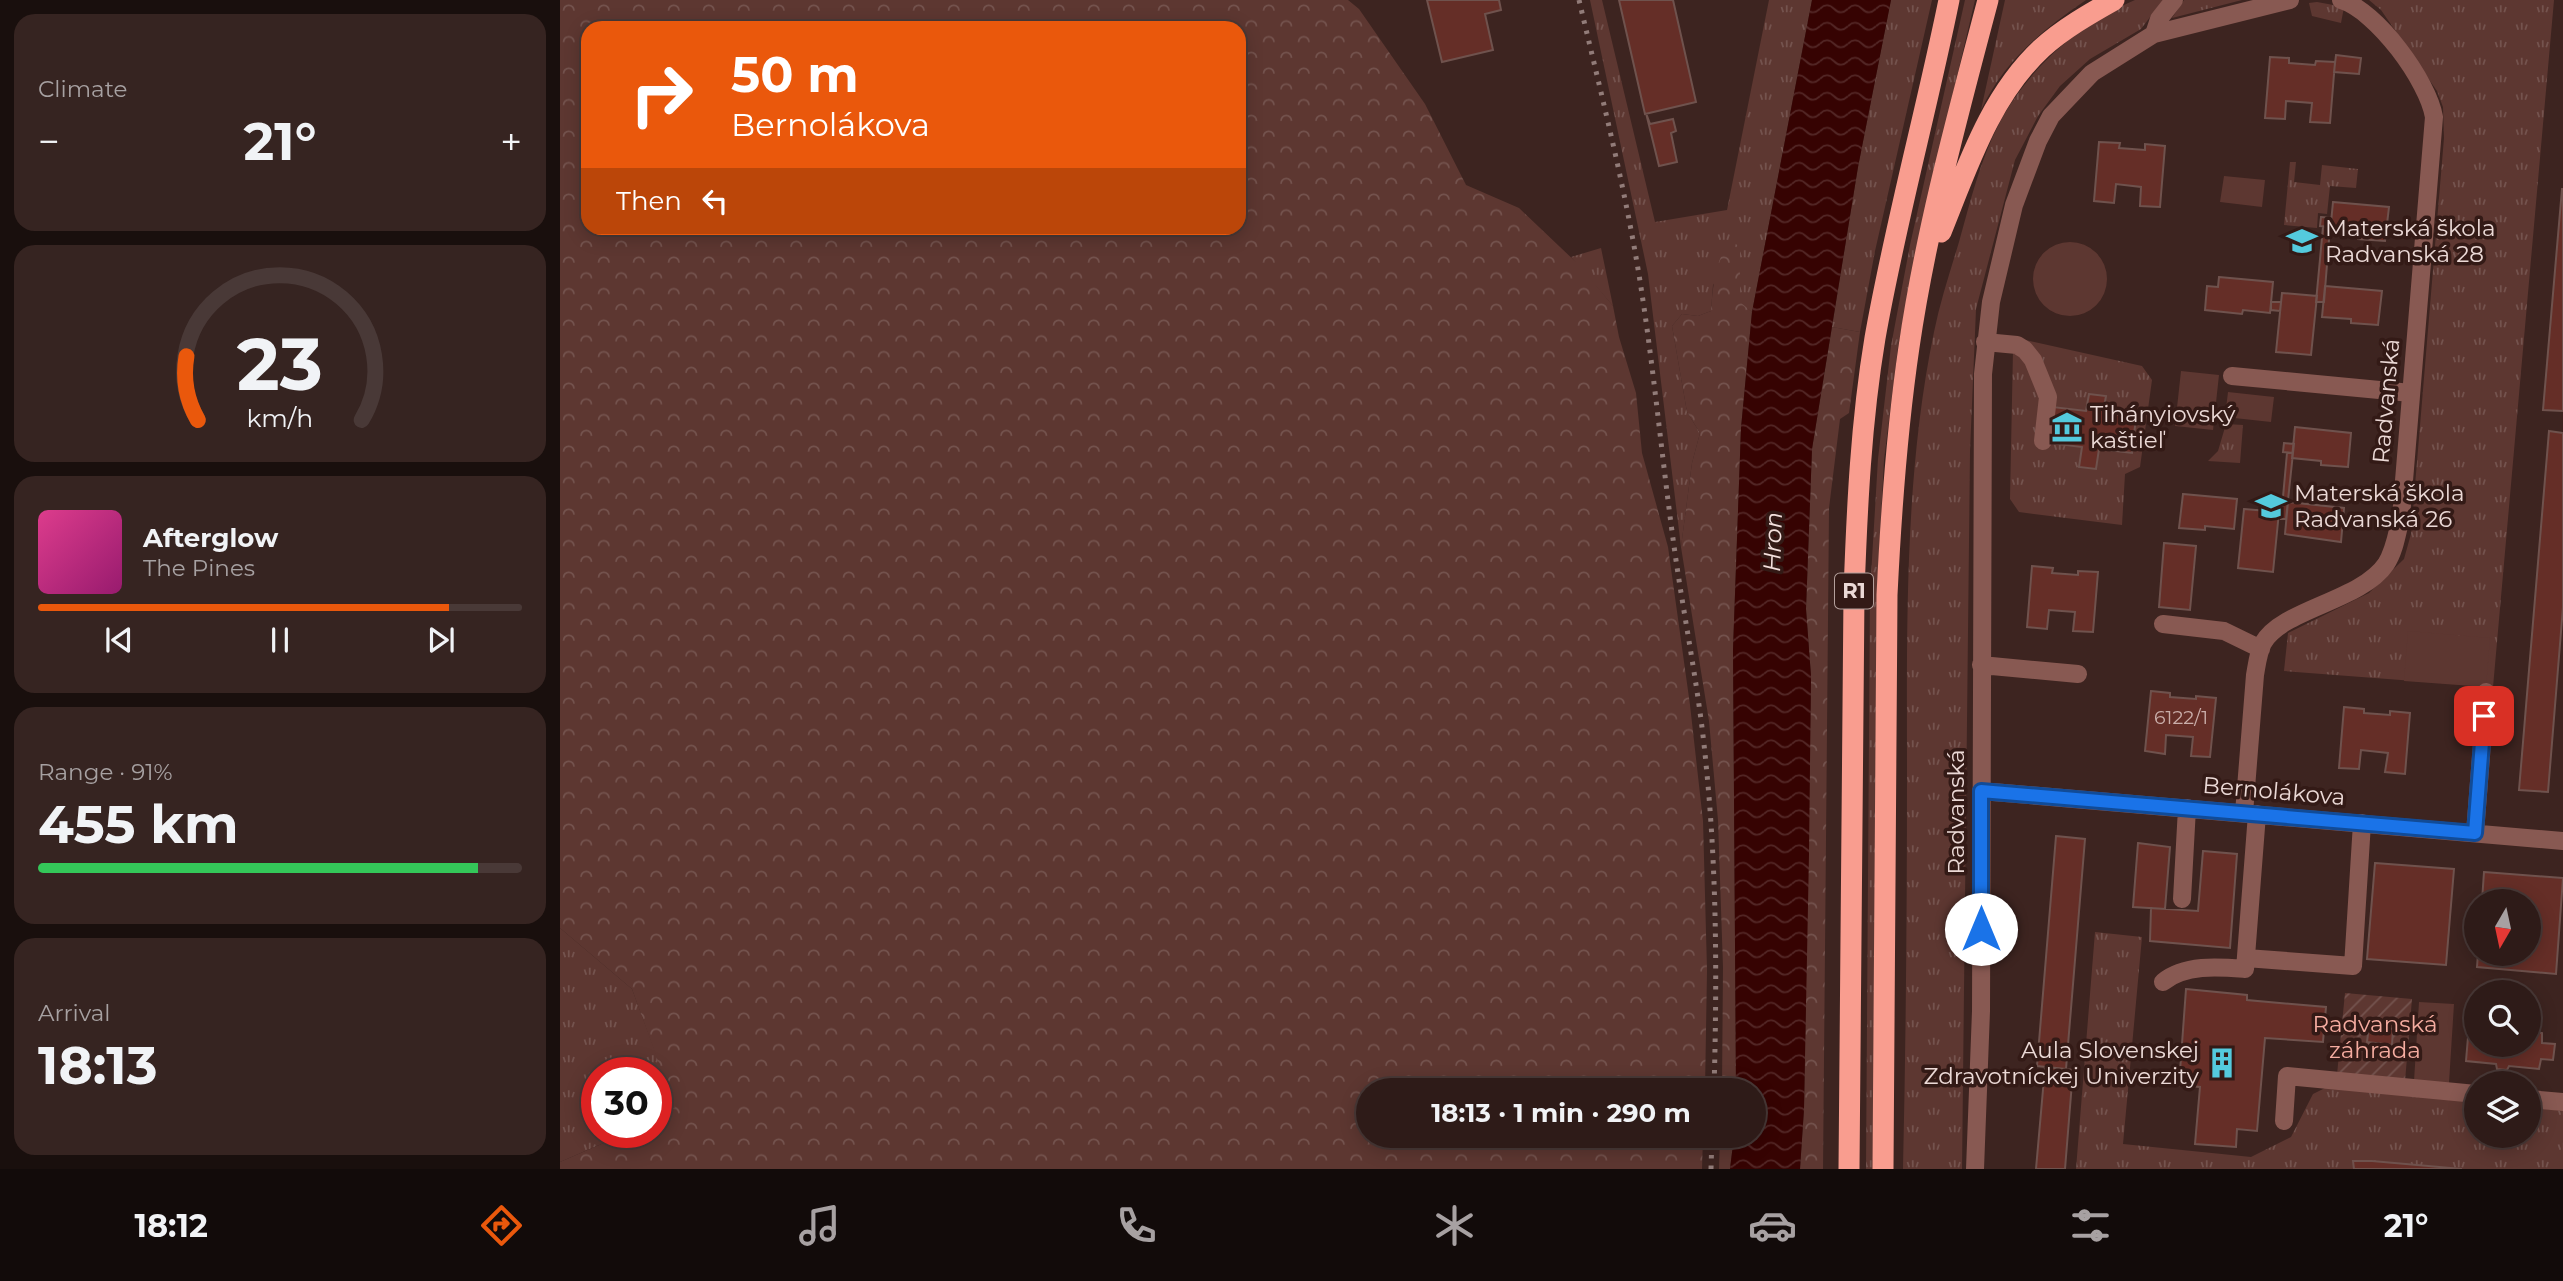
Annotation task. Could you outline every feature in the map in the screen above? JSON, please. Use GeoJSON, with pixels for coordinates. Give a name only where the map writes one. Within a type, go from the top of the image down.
{"type":"FeatureCollection","features":[{"type":"Feature","properties":{"kind":"highway","name":"R1"},"geometry":{"type":"LineString","coordinates":[[1849,1169],[1857,503],[1875,341],[1904,197],[1949,0]]}},
{"type":"Feature","properties":{"kind":"highway","name":"R1"},"geometry":{"type":"LineString","coordinates":[[1883,1169],[1891,505],[1899,426],[1920,283],[1939,192],[1987,0]]}},
{"type":"Feature","properties":{"kind":"highway"},"geometry":{"type":"LineString","coordinates":[[1920,283],[1996,106],[2042,49],[2067,29],[2114,0]]}},
{"type":"Feature","properties":{"kind":"street"},"geometry":{"type":"LineString","coordinates":[[2154,34],[2159,19],[2174,0]]}},
{"type":"Feature","properties":{"kind":"street","name":"Radvanská"},"geometry":{"type":"LineString","coordinates":[[1976,1169],[1981,1012],[1982,457],[1985,342],[1990,302],[2014,205],[2046,124],[2070,93],[2092,73],[2154,34],[2290,0]]}},
{"type":"Feature","properties":{"kind":"street","name":"Radvanská"},"geometry":{"type":"LineString","coordinates":[[2261,649],[2272,632],[2280,626],[2363,585],[2385,565],[2396,540],[2401,517],[2434,117],[2432,106],[2412,71],[2386,35],[2363,11],[2346,1]]}},
{"type":"Feature","properties":{"kind":"street"},"geometry":{"type":"LineString","coordinates":[[1985,342],[2017,345],[2034,360],[2048,397],[2043,441]]}},
{"type":"Feature","properties":{"kind":"street"},"geometry":{"type":"LineString","coordinates":[[2232,376],[2411,393]]}},
{"type":"Feature","properties":{"kind":"street"},"geometry":{"type":"LineString","coordinates":[[2163,624],[2224,631],[2261,649],[2255,674],[2245,969],[2179,972],[2163,982]]}},
{"type":"Feature","properties":{"kind":"street"},"geometry":{"type":"LineString","coordinates":[[1981,665],[2078,674]]}},
{"type":"Feature","properties":{"kind":"street"},"geometry":{"type":"LineString","coordinates":[[2475,833],[2486,692]]}},
{"type":"Feature","properties":{"kind":"street","name":"Bernolákova"},"geometry":{"type":"LineString","coordinates":[[1981,791],[2563,841]]}},
{"type":"Feature","properties":{"kind":"street"},"geometry":{"type":"LineString","coordinates":[[2182,899],[2187,808]]}},
{"type":"Feature","properties":{"kind":"street"},"geometry":{"type":"LineString","coordinates":[[2246,958],[2353,966],[2362,823]]}},
{"type":"Feature","properties":{"kind":"street"},"geometry":{"type":"LineString","coordinates":[[2284,1121],[2287,1076],[2464,1093]]}},
{"type":"Feature","properties":{"kind":"street"},"geometry":{"type":"LineString","coordinates":[[2541,1100],[2563,1102]]}},
{"type":"Feature","properties":{"kind":"green space"},"geometry":{"type":"Polygon","coordinates":[[[560,0],[1348,0],[1359,9],[1425,104],[1466,185],[1519,208],[1580,266],[1613,306],[1619,337],[1636,393],[1642,453],[1668,547],[1703,821],[1707,970],[1705,1078],[1356,1078],[1356,1148],[1703,1148],[1702,1169],[560,1169],[560,1162],[592,1148],[672,1148],[672,1110],[675,1108],[672,1100],[672,1057],[657,1057],[632,989],[560,928],[560,0]]]}},
{"type":"Feature","properties":{"kind":"green space"},"geometry":{"type":"Polygon","coordinates":[[[1590,0],[1602,0],[1655,222],[1727,210],[1769,0],[1812,0],[1752,312],[1740,303],[1740,248],[1713,285],[1711,311],[1698,316],[1682,314],[1672,326],[1687,412],[1700,433],[1692,463],[1681,547],[1648,274],[1590,0]]]}},
{"type":"Feature","properties":{"kind":"green space"},"geometry":{"type":"Polygon","coordinates":[[[1891,0],[1932,0],[1875,251],[1860,332],[1832,327],[1858,167],[1891,0]]]}},
{"type":"Feature","properties":{"kind":"green space"},"geometry":{"type":"Polygon","coordinates":[[[1965,0],[1975,0],[1917,246],[1898,347],[1884,460],[1877,593],[1873,1169],[1866,1169],[1870,593],[1878,459],[1891,346],[1910,245],[1965,0]]]}},
{"type":"Feature","properties":{"kind":"green space"},"geometry":{"type":"Polygon","coordinates":[[[2005,0],[2086,0],[2026,48],[2001,76],[1981,110],[2005,0]]]}},
{"type":"Feature","properties":{"kind":"green space"},"geometry":{"type":"Polygon","coordinates":[[[2135,0],[2163,0],[2141,29],[2090,59],[2060,86],[2038,116],[2015,160],[1976,309],[1970,451],[1962,1169],[1903,1169],[1909,553],[1917,442],[1934,332],[1981,167],[1992,138],[2011,104],[2024,85],[2056,50],[2094,22],[2135,0]]]}},
{"type":"Feature","properties":{"kind":"green space"},"geometry":{"type":"Polygon","coordinates":[[[2184,0],[2242,0],[2172,18],[2184,0]]]}},
{"type":"Feature","properties":{"kind":"green space"},"geometry":{"type":"Polygon","coordinates":[[[2369,0],[2554,0],[2493,687],[2284,671],[2288,633],[2369,593],[2404,559],[2411,534],[2444,138],[2443,107],[2437,91],[2381,10],[2369,0]]]}},
{"type":"Feature","properties":{"kind":"green space"},"geometry":{"type":"Polygon","coordinates":[[[2309,3],[2344,7],[2341,23],[2312,16],[2309,3]]]}},
{"type":"Feature","properties":{"kind":"green space"},"geometry":{"type":"Polygon","coordinates":[[[2290,162],[2296,162],[2294,182],[2320,185],[2322,165],[2358,169],[2356,188],[2330,186],[2327,214],[2318,213],[2317,228],[2284,225],[2290,162]]]}},
{"type":"Feature","properties":{"kind":"green space"},"geometry":{"type":"Polygon","coordinates":[[[2224,176],[2265,180],[2262,207],[2220,202],[2224,176]]]}},
{"type":"Feature","properties":{"kind":"green space"},"geometry":{"type":"Polygon","coordinates":[[[1731,239],[1740,248],[1740,302],[1752,312],[1741,428],[1733,649],[1736,1078],[1722,1078],[1723,967],[1718,820],[1709,721],[1681,547],[1692,463],[1700,433],[1687,412],[1672,326],[1682,314],[1698,316],[1711,311],[1718,264],[1731,239]]]}},
{"type":"Feature","properties":{"kind":"green space"},"geometry":{"type":"Polygon","coordinates":[[[2070,242],[2091,248],[2101,258],[2107,279],[2101,300],[2091,310],[2070,316],[2049,310],[2039,300],[2033,279],[2039,258],[2049,248],[2070,242]]]}},
{"type":"Feature","properties":{"kind":"green space"},"geometry":{"type":"Polygon","coordinates":[[[1601,248],[1613,306],[1571,257],[1601,248]]]}},
{"type":"Feature","properties":{"kind":"green space"},"geometry":{"type":"Polygon","coordinates":[[[1832,327],[1860,332],[1849,413],[1840,419],[1829,508],[1823,1169],[1800,1169],[1804,1109],[1811,676],[1806,609],[1812,449],[1832,327]]]}},
{"type":"Feature","properties":{"kind":"green space"},"geometry":{"type":"Polygon","coordinates":[[[2021,339],[2142,366],[2152,380],[2140,467],[2125,474],[2122,525],[2019,512],[2010,499],[2013,351],[2021,339]]]}},
{"type":"Feature","properties":{"kind":"green space"},"geometry":{"type":"Polygon","coordinates":[[[2181,371],[2219,375],[2213,430],[2175,426],[2181,371]]]}},
{"type":"Feature","properties":{"kind":"green space"},"geometry":{"type":"Polygon","coordinates":[[[2228,392],[2274,397],[2271,422],[2225,417],[2228,392]]]}},
{"type":"Feature","properties":{"kind":"green space"},"geometry":{"type":"Polygon","coordinates":[[[2226,424],[2243,425],[2240,463],[2208,461],[2218,451],[2226,424]]]}},
{"type":"Feature","properties":{"kind":"green space"},"geometry":{"type":"Polygon","coordinates":[[[2408,631],[2490,638],[2486,687],[2404,681],[2408,631]]]}},
{"type":"Feature","properties":{"kind":"green space"},"geometry":{"type":"Polygon","coordinates":[[[560,928],[632,989],[657,1057],[581,1057],[581,1148],[592,1148],[560,1162],[560,928]]]}},
{"type":"Feature","properties":{"kind":"green space"},"geometry":{"type":"Polygon","coordinates":[[[2095,932],[2142,937],[2123,1144],[2251,1157],[2291,1137],[2313,1094],[2327,1087],[2464,1101],[2464,1148],[2541,1148],[2541,1108],[2563,1111],[2563,1169],[2076,1169],[2095,932]]]}},
{"type":"Feature","properties":{"kind":"green space","name":"Radvanská záhrada"},"geometry":{"type":"Polygon","coordinates":[[[2345,993],[2412,999],[2405,1081],[2337,1075],[2345,993]]]}},
{"type":"Feature","properties":{"kind":"green space"},"geometry":{"type":"Polygon","coordinates":[[[2419,1002],[2454,1004],[2449,1083],[2414,1081],[2419,1002]]]}},
{"type":"Feature","properties":{"kind":"green space"},"geometry":{"type":"Polygon","coordinates":[[[1720,1148],[1733,1148],[1730,1169],[1719,1169],[1720,1148]]]}},
{"type":"Feature","properties":{"kind":"water","name":"Hron"},"geometry":{"type":"Polygon","coordinates":[[[1812,0],[1891,0],[1858,167],[1812,449],[1806,609],[1811,676],[1809,854],[1804,1109],[1800,1169],[1730,1169],[1733,1148],[1766,1148],[1766,1078],[1736,1078],[1733,650],[1741,428],[1752,312],[1812,0]]]}},
{"type":"Feature","properties":{"kind":"building"},"geometry":{"type":"Polygon","coordinates":[[[1427,0],[1499,0],[1501,10],[1485,14],[1493,50],[1442,62],[1427,0]]]}},
{"type":"Feature","properties":{"kind":"building"},"geometry":{"type":"Polygon","coordinates":[[[1619,0],[1673,0],[1696,102],[1645,114],[1619,0]]]}},
{"type":"Feature","properties":{"kind":"building"},"geometry":{"type":"Polygon","coordinates":[[[2336,55],[2361,58],[2359,74],[2334,72],[2336,55]]]}},
{"type":"Feature","properties":{"kind":"building"},"geometry":{"type":"Polygon","coordinates":[[[2270,57],[2289,58],[2289,63],[2315,65],[2316,61],[2335,62],[2330,123],[2310,122],[2312,103],[2286,101],[2285,119],[2265,118],[2270,57]]]}},
{"type":"Feature","properties":{"kind":"building"},"geometry":{"type":"Polygon","coordinates":[[[1646,113],[1650,124],[1673,119],[1676,131],[1671,133],[1677,162],[1659,166],[1646,113]]]}},
{"type":"Feature","properties":{"kind":"building"},"geometry":{"type":"Polygon","coordinates":[[[2099,142],[2120,143],[2119,148],[2145,150],[2145,144],[2165,146],[2160,207],[2140,206],[2141,187],[2116,184],[2114,203],[2094,201],[2099,142]]]}},
{"type":"Feature","properties":{"kind":"building"},"geometry":{"type":"Polygon","coordinates":[[[2563,189],[2563,411],[2543,410],[2563,189]]]}},
{"type":"Feature","properties":{"kind":"building"},"geometry":{"type":"Polygon","coordinates":[[[2333,202],[2389,207],[2385,241],[2330,233],[2333,202]]]}},
{"type":"Feature","properties":{"kind":"building"},"geometry":{"type":"Polygon","coordinates":[[[2321,217],[2331,218],[2330,227],[2320,226],[2321,217]]]}},
{"type":"Feature","properties":{"kind":"building"},"geometry":{"type":"Polygon","coordinates":[[[2323,227],[2330,227],[2324,302],[2316,302],[2323,227]]]}},
{"type":"Feature","properties":{"kind":"building"},"geometry":{"type":"Polygon","coordinates":[[[2219,277],[2273,282],[2270,313],[2243,310],[2242,314],[2205,310],[2207,286],[2218,287],[2219,277]]]}},
{"type":"Feature","properties":{"kind":"building"},"geometry":{"type":"Polygon","coordinates":[[[2325,286],[2382,291],[2378,325],[2351,323],[2351,319],[2322,317],[2325,286]]]}},
{"type":"Feature","properties":{"kind":"building"},"geometry":{"type":"Polygon","coordinates":[[[2282,293],[2317,296],[2311,355],[2276,352],[2282,293]]]}},
{"type":"Feature","properties":{"kind":"building"},"geometry":{"type":"Polygon","coordinates":[[[2271,302],[2281,302],[2280,311],[2271,310],[2271,302]]]}},
{"type":"Feature","properties":{"kind":"building","name":"Tihányiovský kaštieľ"},"geometry":{"type":"Polygon","coordinates":[[[2089,394],[2106,396],[2103,413],[2136,417],[2132,453],[2099,449],[2096,469],[2079,467],[2082,447],[2049,443],[2053,407],[2086,411],[2089,394]]]}},
{"type":"Feature","properties":{"kind":"building"},"geometry":{"type":"Polygon","coordinates":[[[2295,427],[2351,433],[2348,467],[2321,465],[2321,461],[2292,458],[2295,427]]]}},
{"type":"Feature","properties":{"kind":"building"},"geometry":{"type":"Polygon","coordinates":[[[2549,431],[2563,433],[2563,607],[2548,792],[2519,790],[2549,431]]]}},
{"type":"Feature","properties":{"kind":"building"},"geometry":{"type":"Polygon","coordinates":[[[2284,443],[2294,444],[2293,453],[2283,452],[2284,443]]]}},
{"type":"Feature","properties":{"kind":"building"},"geometry":{"type":"Polygon","coordinates":[[[2287,453],[2293,453],[2286,519],[2281,519],[2287,453]]]}},
{"type":"Feature","properties":{"kind":"building"},"geometry":{"type":"Polygon","coordinates":[[[2183,494],[2237,499],[2234,529],[2205,526],[2205,530],[2179,528],[2183,494]]]}},
{"type":"Feature","properties":{"kind":"building"},"geometry":{"type":"Polygon","coordinates":[[[2288,502],[2344,508],[2341,542],[2285,534],[2288,502]]]}},
{"type":"Feature","properties":{"kind":"building"},"geometry":{"type":"Polygon","coordinates":[[[2244,509],[2279,512],[2273,572],[2238,568],[2244,509]]]}},
{"type":"Feature","properties":{"kind":"building"},"geometry":{"type":"Polygon","coordinates":[[[2164,543],[2196,546],[2190,610],[2159,607],[2164,543]]]}},
{"type":"Feature","properties":{"kind":"building"},"geometry":{"type":"Polygon","coordinates":[[[2032,566],[2053,568],[2052,573],[2078,575],[2078,571],[2098,572],[2093,632],[2073,631],[2075,612],[2049,610],[2047,629],[2027,627],[2032,566]]]}},
{"type":"Feature","properties":{"kind":"building"},"geometry":{"type":"Polygon","coordinates":[[[2151,691],[2170,693],[2170,697],[2216,698],[2210,757],[2191,756],[2193,737],[2166,735],[2165,754],[2145,751],[2151,691]]]}},
{"type":"Feature","properties":{"kind":"building"},"geometry":{"type":"Polygon","coordinates":[[[2344,707],[2364,709],[2364,713],[2410,713],[2405,774],[2385,772],[2388,753],[2361,750],[2359,769],[2339,768],[2344,707]]]}},
{"type":"Feature","properties":{"kind":"building"},"geometry":{"type":"Polygon","coordinates":[[[2056,836],[2085,839],[2066,1069],[2037,1066],[2056,836]]]}},
{"type":"Feature","properties":{"kind":"building"},"geometry":{"type":"Polygon","coordinates":[[[2138,843],[2170,847],[2165,909],[2133,907],[2138,843]]]}},
{"type":"Feature","properties":{"kind":"building"},"geometry":{"type":"Polygon","coordinates":[[[2203,851],[2237,854],[2230,948],[2150,941],[2151,908],[2198,911],[2203,851]]]}},
{"type":"Feature","properties":{"kind":"building"},"geometry":{"type":"Polygon","coordinates":[[[2375,863],[2454,869],[2446,965],[2367,959],[2375,863]]]}},
{"type":"Feature","properties":{"kind":"building"},"geometry":{"type":"Polygon","coordinates":[[[2484,872],[2563,878],[2556,974],[2477,967],[2541,966],[2541,889],[2483,889],[2484,872]]]}},
{"type":"Feature","properties":{"kind":"building","name":"Aula Slovenskej Zdravotníckej Univerzity"},"geometry":{"type":"Polygon","coordinates":[[[2186,989],[2247,995],[2247,1000],[2326,1007],[2323,1042],[2265,1038],[2257,1131],[2237,1129],[2236,1147],[2195,1144],[2200,1087],[2179,1085],[2186,989]]]}},
{"type":"Feature","properties":{"kind":"building"},"geometry":{"type":"Polygon","coordinates":[[[2369,1026],[2393,1029],[2392,1045],[2367,1042],[2369,1026]]]}},
{"type":"Feature","properties":{"kind":"building"},"geometry":{"type":"Polygon","coordinates":[[[2541,1033],[2542,1043],[2555,1044],[2553,1060],[2541,1059],[2539,1069],[2509,1066],[2507,1070],[2497,1069],[2496,1064],[2466,1061],[2466,1057],[2541,1057],[2541,1033]]]}},
{"type":"Feature","properties":{"kind":"building"},"geometry":{"type":"Polygon","coordinates":[[[2045,1067],[2073,1070],[2065,1169],[2036,1169],[2045,1067]]]}},
{"type":"Feature","properties":{"kind":"building"},"geometry":{"type":"Polygon","coordinates":[[[2353,1161],[2372,1161],[2462,1169],[2354,1169],[2353,1161]]]}},
{"type":"Feature","properties":{"kind":"railway"},"geometry":{"type":"LineString","coordinates":[[1579,0],[1620,175],[1640,281],[1677,567],[1697,690],[1710,805],[1714,886],[1714,1078]]}},
{"type":"Feature","properties":{"kind":"railway"},"geometry":{"type":"LineString","coordinates":[[1711,1169],[1712,1148]]}},
{"type":"Feature","properties":{"kind":"place","name":"Materská škola Radvanská 28"},"geometry":{"type":"Point","coordinates":[2302,241]}},
{"type":"Feature","properties":{"kind":"place","name":"Tihányiovský kaštieľ"},"geometry":{"type":"Point","coordinates":[2067,427]}},
{"type":"Feature","properties":{"kind":"place","name":"Materská škola Radvanská 26"},"geometry":{"type":"Point","coordinates":[2271,506]}},
{"type":"Feature","properties":{"kind":"place","name":"Aula Slovenskej Zdravotníckej Univerzity"},"geometry":{"type":"Point","coordinates":[2222,1063]}},
{"type":"Feature","properties":{"kind":"route"},"geometry":{"type":"LineString","coordinates":[[1981,929],[1981,791],[2475,833],[2484,716]]}}]}
